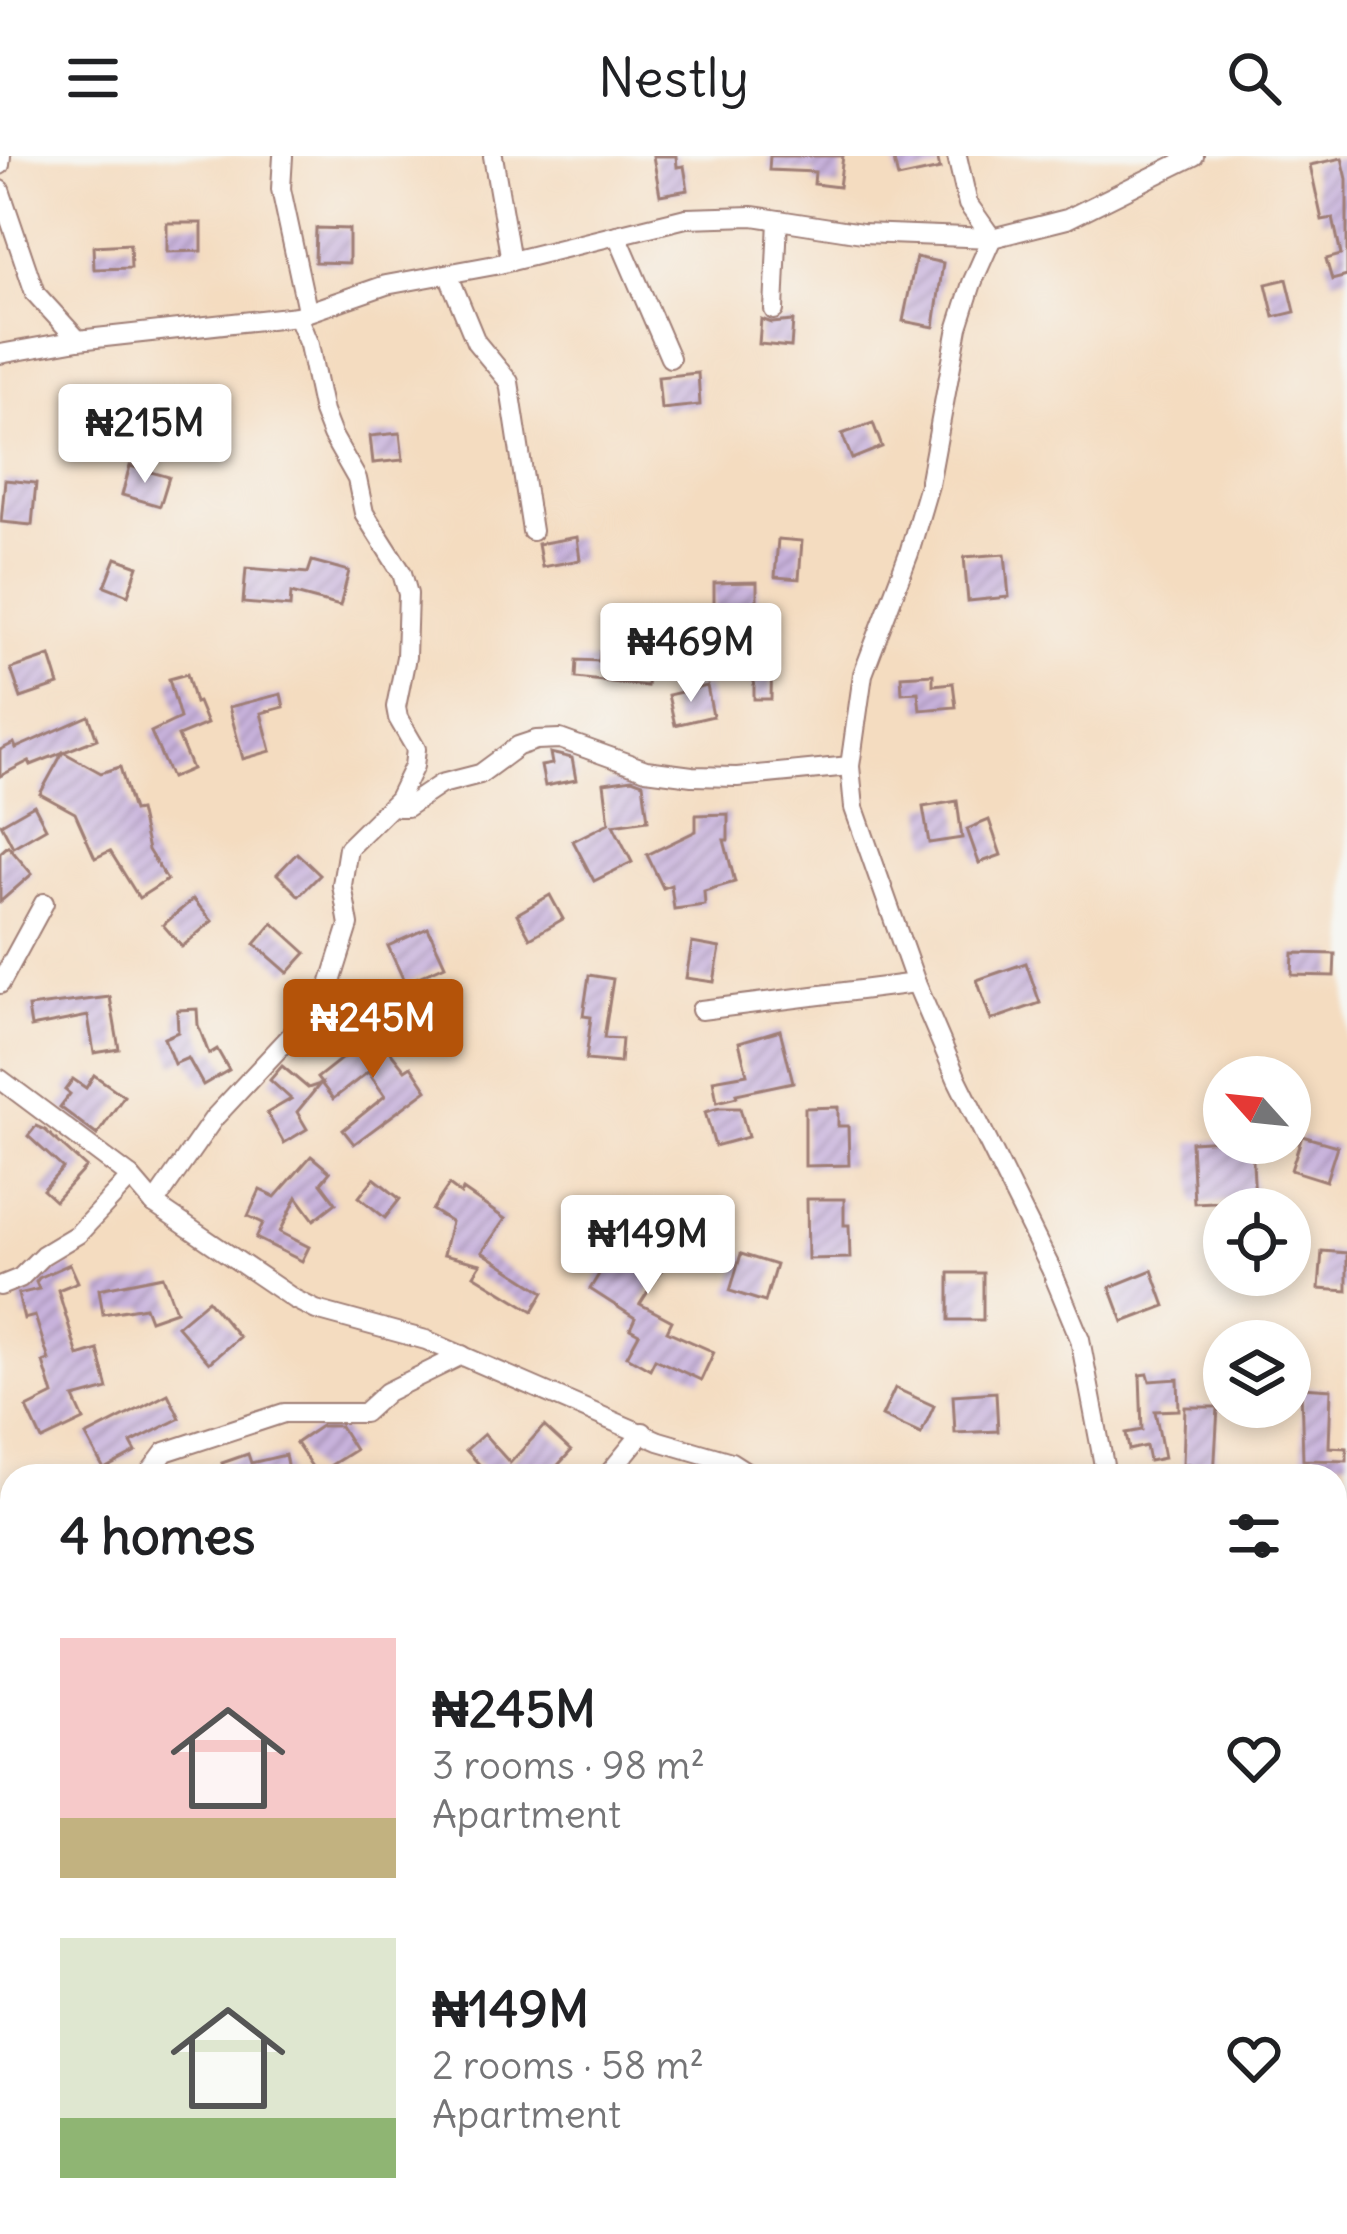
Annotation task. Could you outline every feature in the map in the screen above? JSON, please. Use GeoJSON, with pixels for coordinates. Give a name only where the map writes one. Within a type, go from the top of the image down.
{"type":"FeatureCollection","features":[{"type":"Feature","properties":{"kind":"street"},"geometry":{"type":"LineString","coordinates":[[0,165],[1,156]]}},
{"type":"Feature","properties":{"kind":"street"},"geometry":{"type":"LineString","coordinates":[[154,1204],[214,1118],[326,998],[349,925],[342,885],[348,848],[398,799],[414,766],[416,749],[396,707],[406,657],[408,594],[402,573],[364,513],[357,479],[323,412],[281,189],[283,156]]}},
{"type":"Feature","properties":{"kind":"street"},"geometry":{"type":"LineString","coordinates":[[494,156],[511,261]]}},
{"type":"Feature","properties":{"kind":"street"},"geometry":{"type":"LineString","coordinates":[[957,156],[968,204],[992,238]]}},
{"type":"Feature","properties":{"kind":"street"},"geometry":{"type":"LineString","coordinates":[[0,354],[302,313],[386,285],[511,261],[686,218],[717,215],[862,233],[992,238],[1067,219],[1194,156]]}},
{"type":"Feature","properties":{"kind":"street"},"geometry":{"type":"LineString","coordinates":[[0,190],[35,293],[78,340]]}},
{"type":"Feature","properties":{"kind":"street"},"geometry":{"type":"LineString","coordinates":[[774,310],[778,220]]}},
{"type":"Feature","properties":{"kind":"street"},"geometry":{"type":"LineString","coordinates":[[617,235],[670,358]]}},
{"type":"Feature","properties":{"kind":"street"},"geometry":{"type":"LineString","coordinates":[[992,238],[958,327],[929,485],[910,553],[863,674],[850,766],[854,808],[916,983],[965,1097],[1052,1269],[1080,1339],[1104,1464]]}},
{"type":"Feature","properties":{"kind":"street"},"geometry":{"type":"LineString","coordinates":[[448,274],[476,342],[509,382],[532,531]]}},
{"type":"Feature","properties":{"kind":"street"},"geometry":{"type":"LineString","coordinates":[[398,799],[398,807],[407,807],[441,784],[480,774],[518,746],[536,740],[560,739],[619,763],[692,776],[737,777],[850,766]]}},
{"type":"Feature","properties":{"kind":"street"},"geometry":{"type":"LineString","coordinates":[[0,984],[44,903]]}},
{"type":"Feature","properties":{"kind":"street"},"geometry":{"type":"LineString","coordinates":[[701,1010],[916,983]]}},
{"type":"Feature","properties":{"kind":"street"},"geometry":{"type":"LineString","coordinates":[[0,1079],[131,1177],[154,1204],[316,1310],[425,1340],[689,1451],[734,1464]]}},
{"type":"Feature","properties":{"kind":"street"},"geometry":{"type":"LineString","coordinates":[[0,1286],[20,1279],[43,1255],[78,1234],[131,1177]]}},
{"type":"Feature","properties":{"kind":"street"},"geometry":{"type":"LineString","coordinates":[[156,1464],[166,1452],[284,1413],[364,1413],[387,1391],[462,1355]]}},
{"type":"Feature","properties":{"kind":"street"},"geometry":{"type":"LineString","coordinates":[[617,1464],[643,1432]]}},
{"type":"Feature","properties":{"kind":"building"},"geometry":{"type":"Polygon","coordinates":[[[653,156],[676,156],[677,167],[684,166],[688,190],[660,195],[653,156]]]}},
{"type":"Feature","properties":{"kind":"building"},"geometry":{"type":"Polygon","coordinates":[[[770,156],[843,156],[839,187],[814,184],[815,172],[769,170],[770,156]]]}},
{"type":"Feature","properties":{"kind":"building"},"geometry":{"type":"Polygon","coordinates":[[[893,156],[937,156],[940,169],[898,178],[893,156]]]}},
{"type":"Feature","properties":{"kind":"building"},"geometry":{"type":"Polygon","coordinates":[[[1342,158],[1347,179],[1347,276],[1332,280],[1326,259],[1341,255],[1333,218],[1322,220],[1310,165],[1342,158]]]}},
{"type":"Feature","properties":{"kind":"building"},"geometry":{"type":"Polygon","coordinates":[[[167,223],[202,223],[202,251],[167,252],[167,223]]]}},
{"type":"Feature","properties":{"kind":"building"},"geometry":{"type":"Polygon","coordinates":[[[316,228],[349,229],[349,263],[315,262],[316,228]]]}},
{"type":"Feature","properties":{"kind":"building"},"geometry":{"type":"Polygon","coordinates":[[[130,244],[131,268],[94,269],[93,246],[130,244]]]}},
{"type":"Feature","properties":{"kind":"building"},"geometry":{"type":"Polygon","coordinates":[[[916,257],[943,263],[934,327],[903,321],[916,257]]]}},
{"type":"Feature","properties":{"kind":"building"},"geometry":{"type":"Polygon","coordinates":[[[1287,279],[1295,312],[1274,317],[1266,284],[1287,279]]]}},
{"type":"Feature","properties":{"kind":"building"},"geometry":{"type":"Polygon","coordinates":[[[761,319],[793,321],[791,347],[759,344],[761,319]]]}},
{"type":"Feature","properties":{"kind":"building"},"geometry":{"type":"Polygon","coordinates":[[[698,373],[700,405],[661,409],[658,377],[698,373]]]}},
{"type":"Feature","properties":{"kind":"building"},"geometry":{"type":"Polygon","coordinates":[[[873,423],[882,447],[852,459],[842,434],[873,423]]]}},
{"type":"Feature","properties":{"kind":"building"},"geometry":{"type":"Polygon","coordinates":[[[400,433],[403,460],[373,463],[370,436],[400,433]]]}},
{"type":"Feature","properties":{"kind":"building"},"geometry":{"type":"Polygon","coordinates":[[[130,466],[169,477],[160,506],[122,495],[130,466]]]}},
{"type":"Feature","properties":{"kind":"building"},"geometry":{"type":"Polygon","coordinates":[[[5,480],[36,483],[32,525],[1,522],[5,480]]]}},
{"type":"Feature","properties":{"kind":"building"},"geometry":{"type":"Polygon","coordinates":[[[577,537],[580,560],[542,567],[538,544],[577,537]]]}},
{"type":"Feature","properties":{"kind":"building"},"geometry":{"type":"Polygon","coordinates":[[[778,539],[802,541],[799,579],[775,577],[778,539]]]}},
{"type":"Feature","properties":{"kind":"building"},"geometry":{"type":"Polygon","coordinates":[[[1005,554],[1009,597],[968,601],[964,557],[1005,554]]]}},
{"type":"Feature","properties":{"kind":"building"},"geometry":{"type":"Polygon","coordinates":[[[116,558],[138,566],[128,595],[105,586],[116,558]]]}},
{"type":"Feature","properties":{"kind":"building"},"geometry":{"type":"Polygon","coordinates":[[[312,561],[349,571],[340,606],[291,593],[290,607],[243,603],[246,568],[308,573],[312,561]]]}},
{"type":"Feature","properties":{"kind":"building"},"geometry":{"type":"Polygon","coordinates":[[[757,582],[757,626],[714,627],[714,583],[757,582]]]}},
{"type":"Feature","properties":{"kind":"building"},"geometry":{"type":"Polygon","coordinates":[[[600,652],[650,656],[647,686],[576,678],[577,660],[599,661],[600,652]]]}},
{"type":"Feature","properties":{"kind":"building"},"geometry":{"type":"Polygon","coordinates":[[[754,655],[772,655],[771,699],[754,699],[754,655]]]}},
{"type":"Feature","properties":{"kind":"building"},"geometry":{"type":"Polygon","coordinates":[[[50,656],[59,685],[21,698],[11,669],[50,656]]]}},
{"type":"Feature","properties":{"kind":"building"},"geometry":{"type":"Polygon","coordinates":[[[187,674],[207,724],[178,736],[192,769],[171,778],[151,732],[180,718],[169,679],[187,674]]]}},
{"type":"Feature","properties":{"kind":"building"},"geometry":{"type":"Polygon","coordinates":[[[933,674],[933,685],[953,683],[956,707],[920,710],[918,692],[902,693],[901,676],[933,674]]]}},
{"type":"Feature","properties":{"kind":"building"},"geometry":{"type":"Polygon","coordinates":[[[707,686],[713,716],[675,725],[668,695],[707,686]]]}},
{"type":"Feature","properties":{"kind":"building"},"geometry":{"type":"Polygon","coordinates":[[[281,694],[284,707],[261,713],[271,751],[243,759],[229,707],[281,694]]]}},
{"type":"Feature","properties":{"kind":"building"},"geometry":{"type":"Polygon","coordinates":[[[89,716],[97,739],[31,765],[29,761],[0,776],[0,750],[14,743],[16,748],[89,716]]]}},
{"type":"Feature","properties":{"kind":"building"},"geometry":{"type":"Polygon","coordinates":[[[63,752],[101,773],[120,767],[133,811],[139,810],[148,850],[167,880],[139,898],[110,851],[95,858],[75,813],[40,794],[63,752]]]}},
{"type":"Feature","properties":{"kind":"building"},"geometry":{"type":"Polygon","coordinates":[[[550,753],[572,758],[576,780],[545,786],[541,766],[552,764],[550,753]]]}},
{"type":"Feature","properties":{"kind":"building"},"geometry":{"type":"Polygon","coordinates":[[[632,779],[643,783],[648,820],[613,825],[632,862],[594,881],[573,841],[609,823],[604,783],[632,779]]]}},
{"type":"Feature","properties":{"kind":"building"},"geometry":{"type":"Polygon","coordinates":[[[957,801],[962,838],[929,843],[923,807],[957,801]]]}},
{"type":"Feature","properties":{"kind":"building"},"geometry":{"type":"Polygon","coordinates":[[[34,805],[46,828],[13,847],[1,824],[34,805]]]}},
{"type":"Feature","properties":{"kind":"building"},"geometry":{"type":"Polygon","coordinates":[[[728,814],[728,840],[724,840],[735,882],[704,891],[705,905],[674,909],[671,885],[663,888],[647,855],[696,831],[696,815],[728,814]]]}},
{"type":"Feature","properties":{"kind":"building"},"geometry":{"type":"Polygon","coordinates":[[[989,820],[1001,855],[979,863],[967,829],[989,820]]]}},
{"type":"Feature","properties":{"kind":"building"},"geometry":{"type":"Polygon","coordinates":[[[8,846],[32,874],[0,902],[0,853],[8,846]]]}},
{"type":"Feature","properties":{"kind":"building"},"geometry":{"type":"Polygon","coordinates":[[[297,853],[320,875],[299,896],[277,874],[297,853]]]}},
{"type":"Feature","properties":{"kind":"building"},"geometry":{"type":"Polygon","coordinates":[[[550,895],[563,919],[530,938],[517,914],[550,895]]]}},
{"type":"Feature","properties":{"kind":"building"},"geometry":{"type":"Polygon","coordinates":[[[193,899],[212,921],[182,947],[163,925],[193,899]]]}},
{"type":"Feature","properties":{"kind":"building"},"geometry":{"type":"Polygon","coordinates":[[[273,923],[306,953],[288,973],[255,944],[273,923]]]}},
{"type":"Feature","properties":{"kind":"building"},"geometry":{"type":"Polygon","coordinates":[[[428,928],[445,965],[405,983],[388,946],[428,928]]]}},
{"type":"Feature","properties":{"kind":"building"},"geometry":{"type":"Polygon","coordinates":[[[692,943],[720,948],[714,982],[686,978],[692,943]]]}},
{"type":"Feature","properties":{"kind":"building"},"geometry":{"type":"Polygon","coordinates":[[[1293,953],[1335,954],[1334,976],[1292,975],[1293,953]]]}},
{"type":"Feature","properties":{"kind":"building"},"geometry":{"type":"Polygon","coordinates":[[[1026,963],[1040,1003],[991,1020],[977,980],[1026,963]]]}},
{"type":"Feature","properties":{"kind":"building"},"geometry":{"type":"Polygon","coordinates":[[[589,975],[613,979],[604,1038],[622,1039],[620,1063],[586,1060],[591,1017],[583,1016],[589,975]]]}},
{"type":"Feature","properties":{"kind":"building"},"geometry":{"type":"Polygon","coordinates":[[[110,997],[119,1049],[94,1053],[88,1016],[31,1027],[28,1007],[110,997]]]}},
{"type":"Feature","properties":{"kind":"building"},"geometry":{"type":"Polygon","coordinates":[[[197,1009],[209,1054],[217,1049],[229,1070],[203,1085],[188,1058],[174,1064],[164,1038],[178,1032],[177,1010],[197,1009]]]}},
{"type":"Feature","properties":{"kind":"building"},"geometry":{"type":"Polygon","coordinates":[[[370,1026],[405,1070],[411,1066],[427,1090],[354,1144],[343,1130],[385,1096],[368,1072],[333,1099],[317,1078],[350,1052],[346,1046],[370,1026]]]}},
{"type":"Feature","properties":{"kind":"building"},"geometry":{"type":"Polygon","coordinates":[[[780,1030],[793,1082],[717,1102],[713,1080],[747,1074],[739,1042],[780,1030]]]}},
{"type":"Feature","properties":{"kind":"building"},"geometry":{"type":"Polygon","coordinates":[[[282,1066],[308,1088],[320,1084],[297,1112],[307,1129],[284,1143],[267,1113],[291,1099],[270,1080],[282,1066]]]}},
{"type":"Feature","properties":{"kind":"building"},"geometry":{"type":"Polygon","coordinates":[[[94,1075],[124,1096],[97,1135],[60,1107],[73,1079],[86,1088],[94,1075]]]}},
{"type":"Feature","properties":{"kind":"building"},"geometry":{"type":"Polygon","coordinates":[[[838,1107],[838,1126],[848,1126],[849,1165],[805,1166],[805,1108],[838,1107]]]}},
{"type":"Feature","properties":{"kind":"building"},"geometry":{"type":"Polygon","coordinates":[[[740,1108],[748,1137],[715,1146],[705,1112],[740,1108]]]}},
{"type":"Feature","properties":{"kind":"building"},"geometry":{"type":"Polygon","coordinates":[[[36,1126],[86,1167],[55,1201],[43,1190],[63,1168],[28,1136],[36,1126]]]}},
{"type":"Feature","properties":{"kind":"building"},"geometry":{"type":"Polygon","coordinates":[[[1311,1139],[1337,1146],[1326,1181],[1291,1170],[1293,1164],[1311,1164],[1311,1139]]]}},
{"type":"Feature","properties":{"kind":"building"},"geometry":{"type":"Polygon","coordinates":[[[1203,1141],[1203,1164],[1253,1164],[1254,1188],[1203,1188],[1203,1203],[1194,1203],[1191,1142],[1203,1141]]]}},
{"type":"Feature","properties":{"kind":"building"},"geometry":{"type":"Polygon","coordinates":[[[311,1156],[330,1172],[321,1183],[336,1203],[314,1220],[297,1197],[280,1232],[309,1247],[302,1261],[256,1238],[263,1223],[248,1216],[260,1190],[275,1197],[311,1156]]]}},
{"type":"Feature","properties":{"kind":"building"},"geometry":{"type":"Polygon","coordinates":[[[374,1178],[400,1199],[385,1218],[359,1197],[374,1178]]]}},
{"type":"Feature","properties":{"kind":"building"},"geometry":{"type":"Polygon","coordinates":[[[449,1185],[505,1219],[482,1252],[544,1292],[533,1311],[474,1275],[481,1264],[443,1255],[451,1222],[432,1210],[449,1185]]]}},
{"type":"Feature","properties":{"kind":"building"},"geometry":{"type":"Polygon","coordinates":[[[807,1199],[844,1199],[850,1258],[808,1259],[807,1199]]]}},
{"type":"Feature","properties":{"kind":"building"},"geometry":{"type":"Polygon","coordinates":[[[637,1210],[677,1231],[666,1263],[640,1304],[672,1321],[667,1331],[714,1352],[701,1380],[655,1359],[650,1369],[627,1356],[639,1334],[630,1329],[635,1318],[590,1289],[615,1248],[622,1253],[637,1210]]]}},
{"type":"Feature","properties":{"kind":"building"},"geometry":{"type":"Polygon","coordinates":[[[1322,1251],[1347,1253],[1347,1291],[1319,1289],[1322,1251]]]}},
{"type":"Feature","properties":{"kind":"building"},"geometry":{"type":"Polygon","coordinates":[[[741,1254],[776,1265],[765,1302],[730,1291],[741,1254]]]}},
{"type":"Feature","properties":{"kind":"building"},"geometry":{"type":"Polygon","coordinates":[[[70,1264],[78,1282],[58,1290],[78,1356],[98,1350],[108,1389],[74,1398],[84,1420],[42,1440],[27,1408],[53,1395],[43,1362],[49,1360],[35,1316],[24,1319],[18,1294],[39,1289],[39,1278],[70,1264]]]}},
{"type":"Feature","properties":{"kind":"building"},"geometry":{"type":"Polygon","coordinates":[[[1152,1270],[1165,1306],[1123,1322],[1110,1287],[1152,1270]]]}},
{"type":"Feature","properties":{"kind":"building"},"geometry":{"type":"Polygon","coordinates":[[[949,1273],[983,1273],[983,1320],[949,1320],[949,1273]]]}},
{"type":"Feature","properties":{"kind":"building"},"geometry":{"type":"Polygon","coordinates":[[[163,1276],[176,1311],[150,1320],[145,1307],[103,1314],[99,1289],[163,1276]]]}},
{"type":"Feature","properties":{"kind":"building"},"geometry":{"type":"Polygon","coordinates":[[[208,1300],[239,1337],[209,1363],[177,1326],[208,1300]]]}},
{"type":"Feature","properties":{"kind":"building"},"geometry":{"type":"Polygon","coordinates":[[[1148,1374],[1150,1381],[1178,1379],[1179,1410],[1155,1411],[1164,1458],[1149,1461],[1146,1446],[1129,1450],[1126,1433],[1142,1430],[1140,1375],[1148,1374]]]}},
{"type":"Feature","properties":{"kind":"building"},"geometry":{"type":"Polygon","coordinates":[[[895,1388],[934,1406],[921,1434],[882,1416],[895,1388]]]}},
{"type":"Feature","properties":{"kind":"building"},"geometry":{"type":"Polygon","coordinates":[[[1311,1388],[1331,1389],[1329,1447],[1347,1448],[1347,1461],[1303,1460],[1302,1428],[1311,1428],[1311,1388]]]}},
{"type":"Feature","properties":{"kind":"building"},"geometry":{"type":"Polygon","coordinates":[[[996,1392],[998,1431],[955,1433],[953,1395],[996,1392]]]}},
{"type":"Feature","properties":{"kind":"building"},"geometry":{"type":"Polygon","coordinates":[[[168,1394],[180,1418],[131,1443],[136,1452],[113,1464],[101,1464],[86,1436],[168,1394]]]}},
{"type":"Feature","properties":{"kind":"building"},"geometry":{"type":"Polygon","coordinates":[[[1185,1407],[1203,1407],[1203,1428],[1217,1428],[1215,1464],[1183,1464],[1185,1407]]]}},
{"type":"Feature","properties":{"kind":"building"},"geometry":{"type":"Polygon","coordinates":[[[321,1426],[340,1426],[355,1450],[333,1464],[310,1464],[296,1443],[321,1426]]]}},
{"type":"Feature","properties":{"kind":"building"},"geometry":{"type":"Polygon","coordinates":[[[544,1426],[571,1451],[559,1464],[479,1464],[466,1450],[484,1434],[510,1463],[544,1426]]]}},
{"type":"Feature","properties":{"kind":"building"},"geometry":{"type":"Polygon","coordinates":[[[248,1454],[251,1463],[285,1455],[287,1464],[222,1464],[248,1454]]]}}]}
